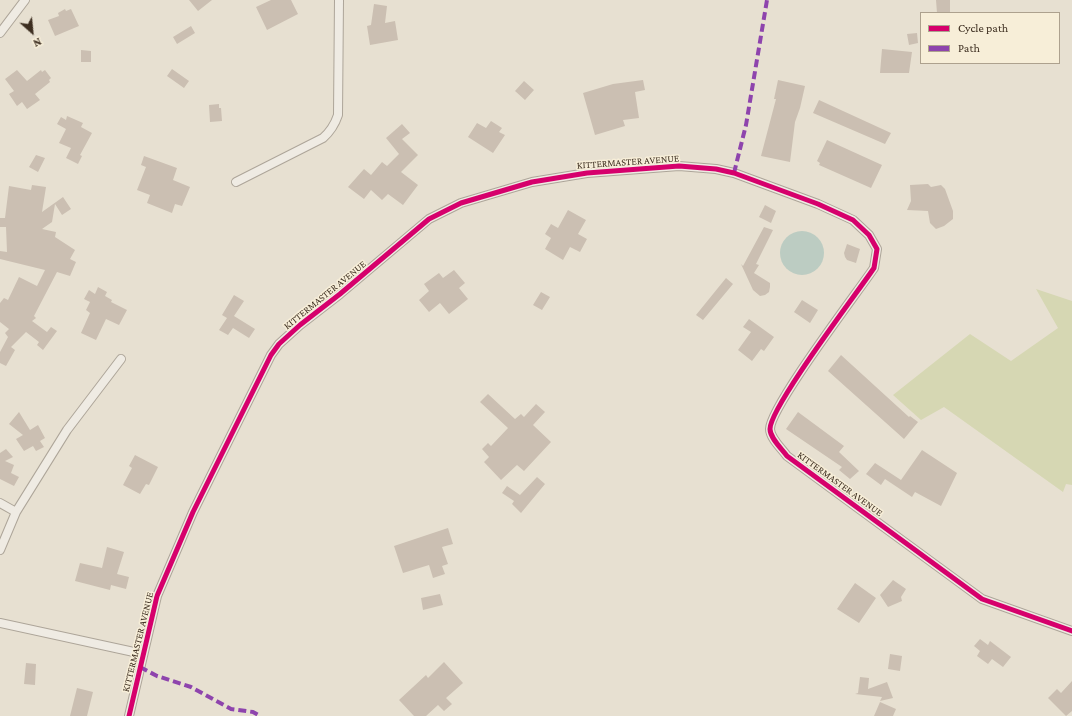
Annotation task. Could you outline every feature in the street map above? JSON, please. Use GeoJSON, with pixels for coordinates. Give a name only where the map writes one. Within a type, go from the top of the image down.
{"type":"FeatureCollection","features":[{"type":"Feature","properties":{"kind":"street"},"geometry":{"type":"LineString","coordinates":[[0,33],[25,0]]}},
{"type":"Feature","properties":{"kind":"street"},"geometry":{"type":"LineString","coordinates":[[236,182],[323,138],[332,130],[338,115],[339,0]]}},
{"type":"Feature","properties":{"kind":"street","name":"KITTERMASTER AVENUE"},"geometry":{"type":"LineString","coordinates":[[129,716],[157,596],[193,512],[271,355],[279,344],[429,219],[461,203],[532,182],[587,173],[679,166],[716,169],[734,173],[818,204],[853,220],[869,235],[877,249],[874,268],[788,391],[773,417],[770,427],[770,434],[788,456],[982,599],[1072,631]]}},
{"type":"Feature","properties":{"kind":"street"},"geometry":{"type":"LineString","coordinates":[[0,550],[16,512],[67,430],[121,359]]}},
{"type":"Feature","properties":{"kind":"street"},"geometry":{"type":"LineString","coordinates":[[0,503],[16,512]]}},
{"type":"Feature","properties":{"kind":"street"},"geometry":{"type":"LineString","coordinates":[[0,623],[143,654]]}},
{"type":"Feature","properties":{"kind":"green space"},"geometry":{"type":"Polygon","coordinates":[[[1036,289],[1072,301],[1072,485],[1066,484],[1063,492],[944,407],[921,420],[893,395],[970,334],[1011,361],[1058,328],[1036,289]]]}},
{"type":"Feature","properties":{"kind":"shaded area"},"geometry":{"type":"Polygon","coordinates":[[[802,231],[814,235],[820,241],[824,253],[820,265],[814,271],[802,275],[790,271],[784,265],[780,253],[784,241],[790,235],[802,231]]]}},
{"type":"Feature","properties":{"kind":"building"},"geometry":{"type":"Polygon","coordinates":[[[189,0],[212,0],[198,11],[189,0]]]}},
{"type":"Feature","properties":{"kind":"building"},"geometry":{"type":"Polygon","coordinates":[[[271,0],[291,0],[298,14],[267,30],[256,7],[271,0]]]}},
{"type":"Feature","properties":{"kind":"building"},"geometry":{"type":"Polygon","coordinates":[[[936,0],[950,0],[950,12],[937,12],[936,0]]]}},
{"type":"Feature","properties":{"kind":"building"},"geometry":{"type":"Polygon","coordinates":[[[374,4],[387,6],[385,23],[395,21],[398,40],[370,45],[367,26],[371,25],[374,4]]]}},
{"type":"Feature","properties":{"kind":"building"},"geometry":{"type":"Polygon","coordinates":[[[65,9],[66,11],[71,9],[79,26],[55,36],[48,20],[59,16],[58,13],[65,9]]]}},
{"type":"Feature","properties":{"kind":"building"},"geometry":{"type":"Polygon","coordinates":[[[191,26],[195,33],[177,44],[173,37],[191,26]]]}},
{"type":"Feature","properties":{"kind":"building"},"geometry":{"type":"Polygon","coordinates":[[[917,33],[918,43],[909,45],[907,34],[917,33]]]}},
{"type":"Feature","properties":{"kind":"building"},"geometry":{"type":"Polygon","coordinates":[[[882,49],[912,52],[909,73],[880,73],[882,49]]]}},
{"type":"Feature","properties":{"kind":"building"},"geometry":{"type":"Polygon","coordinates":[[[81,50],[91,51],[91,62],[81,62],[81,50]]]}},
{"type":"Feature","properties":{"kind":"building"},"geometry":{"type":"Polygon","coordinates":[[[172,69],[189,81],[184,88],[167,76],[172,69]]]}},
{"type":"Feature","properties":{"kind":"building"},"geometry":{"type":"Polygon","coordinates":[[[17,70],[27,81],[41,70],[42,72],[45,70],[51,78],[49,80],[50,82],[35,94],[40,100],[27,109],[22,102],[17,106],[9,94],[14,91],[5,79],[17,70]]]}},
{"type":"Feature","properties":{"kind":"building"},"geometry":{"type":"Polygon","coordinates":[[[643,80],[645,90],[635,92],[639,118],[623,120],[625,126],[595,135],[583,93],[613,84],[643,80]]]}},
{"type":"Feature","properties":{"kind":"building"},"geometry":{"type":"Polygon","coordinates":[[[778,80],[805,86],[795,122],[790,162],[761,156],[776,99],[774,99],[778,80]]]}},
{"type":"Feature","properties":{"kind":"building"},"geometry":{"type":"Polygon","coordinates":[[[524,81],[534,90],[525,100],[515,91],[524,81]]]}},
{"type":"Feature","properties":{"kind":"building"},"geometry":{"type":"Polygon","coordinates":[[[819,100],[891,133],[885,144],[813,113],[819,100]]]}},
{"type":"Feature","properties":{"kind":"building"},"geometry":{"type":"Polygon","coordinates":[[[219,104],[219,108],[221,108],[222,121],[210,122],[209,105],[219,104]]]}},
{"type":"Feature","properties":{"kind":"building"},"geometry":{"type":"Polygon","coordinates":[[[67,116],[83,123],[81,127],[92,133],[80,155],[82,156],[78,164],[66,158],[71,148],[59,143],[66,129],[57,124],[61,117],[66,120],[67,116]]]}},
{"type":"Feature","properties":{"kind":"building"},"geometry":{"type":"Polygon","coordinates":[[[491,121],[502,128],[499,132],[505,135],[493,153],[468,137],[477,123],[486,128],[491,121]]]}},
{"type":"Feature","properties":{"kind":"building"},"geometry":{"type":"Polygon","coordinates":[[[402,124],[410,133],[402,139],[418,155],[401,172],[418,185],[403,205],[388,194],[382,200],[371,190],[364,199],[348,187],[364,169],[371,175],[382,162],[387,166],[399,154],[386,138],[402,124]]]}},
{"type":"Feature","properties":{"kind":"building"},"geometry":{"type":"Polygon","coordinates":[[[827,140],[882,165],[871,188],[819,165],[820,163],[817,161],[827,140]]]}},
{"type":"Feature","properties":{"kind":"building"},"geometry":{"type":"Polygon","coordinates":[[[36,155],[45,158],[38,172],[29,167],[36,155]]]}},
{"type":"Feature","properties":{"kind":"building"},"geometry":{"type":"Polygon","coordinates":[[[144,156],[177,168],[173,180],[190,187],[182,206],[175,204],[172,213],[147,203],[150,195],[137,190],[146,167],[141,165],[144,156]]]}},
{"type":"Feature","properties":{"kind":"building"},"geometry":{"type":"Polygon","coordinates":[[[928,184],[931,187],[941,185],[945,189],[953,211],[953,219],[944,226],[936,229],[930,223],[928,211],[907,210],[911,201],[910,185],[928,184]]]}},
{"type":"Feature","properties":{"kind":"building"},"geometry":{"type":"Polygon","coordinates":[[[32,185],[46,187],[42,212],[63,197],[71,209],[62,215],[55,204],[52,222],[42,229],[56,232],[55,237],[75,250],[70,259],[76,262],[70,276],[57,272],[34,316],[36,318],[32,321],[47,332],[51,327],[57,331],[43,350],[37,345],[39,342],[26,332],[11,347],[15,350],[6,366],[0,363],[0,352],[8,337],[5,333],[9,329],[0,322],[0,303],[4,298],[8,300],[19,277],[37,286],[45,270],[0,259],[0,251],[7,252],[6,227],[0,227],[0,218],[5,218],[9,186],[31,190],[32,185]]]}},
{"type":"Feature","properties":{"kind":"building"},"geometry":{"type":"Polygon","coordinates":[[[765,205],[776,211],[771,223],[759,217],[765,205]]]}},
{"type":"Feature","properties":{"kind":"building"},"geometry":{"type":"Polygon","coordinates":[[[568,210],[586,220],[578,234],[587,239],[580,252],[570,247],[563,260],[545,249],[551,238],[545,234],[551,224],[558,228],[568,210]]]}},
{"type":"Feature","properties":{"kind":"building"},"geometry":{"type":"Polygon","coordinates":[[[764,227],[773,230],[756,264],[759,265],[754,273],[770,283],[770,287],[769,292],[760,296],[753,290],[741,264],[743,266],[764,227]]]}},
{"type":"Feature","properties":{"kind":"building"},"geometry":{"type":"Polygon","coordinates":[[[847,244],[860,249],[856,263],[847,260],[845,257],[844,253],[847,244]]]}},
{"type":"Feature","properties":{"kind":"building"},"geometry":{"type":"Polygon","coordinates":[[[454,270],[465,283],[459,288],[468,299],[449,314],[440,303],[429,312],[419,300],[429,291],[424,284],[439,273],[443,278],[454,270]]]}},
{"type":"Feature","properties":{"kind":"building"},"geometry":{"type":"Polygon","coordinates":[[[726,278],[733,284],[703,320],[696,315],[726,278]]]}},
{"type":"Feature","properties":{"kind":"building"},"geometry":{"type":"Polygon","coordinates":[[[98,287],[107,292],[105,296],[112,300],[111,302],[127,310],[119,325],[106,319],[96,340],[81,333],[90,313],[86,310],[90,302],[84,299],[89,290],[95,294],[98,287]]]}},
{"type":"Feature","properties":{"kind":"building"},"geometry":{"type":"Polygon","coordinates":[[[541,292],[550,297],[542,310],[533,305],[541,292]]]}},
{"type":"Feature","properties":{"kind":"building"},"geometry":{"type":"Polygon","coordinates":[[[234,295],[244,301],[234,316],[255,329],[249,338],[233,328],[228,335],[219,330],[227,318],[222,315],[234,295]]]}},
{"type":"Feature","properties":{"kind":"building"},"geometry":{"type":"Polygon","coordinates":[[[802,300],[818,310],[810,323],[794,312],[802,300]]]}},
{"type":"Feature","properties":{"kind":"building"},"geometry":{"type":"Polygon","coordinates":[[[749,319],[774,337],[764,351],[761,349],[752,361],[738,350],[751,332],[743,327],[749,319]]]}},
{"type":"Feature","properties":{"kind":"building"},"geometry":{"type":"Polygon","coordinates":[[[841,355],[909,417],[910,416],[918,422],[904,439],[828,371],[841,355]]]}},
{"type":"Feature","properties":{"kind":"building"},"geometry":{"type":"Polygon","coordinates":[[[488,394],[515,419],[521,414],[524,417],[536,404],[545,412],[533,425],[551,442],[524,471],[517,465],[501,480],[484,462],[489,457],[482,449],[488,443],[491,446],[508,428],[480,402],[488,394]]]}},
{"type":"Feature","properties":{"kind":"building"},"geometry":{"type":"Polygon","coordinates":[[[19,412],[30,430],[38,425],[45,438],[40,441],[44,447],[36,451],[33,446],[24,451],[16,439],[23,435],[9,424],[19,412]]]}},
{"type":"Feature","properties":{"kind":"building"},"geometry":{"type":"Polygon","coordinates":[[[798,412],[844,446],[839,452],[859,471],[850,479],[839,470],[842,467],[786,429],[798,412]]]}},
{"type":"Feature","properties":{"kind":"building"},"geometry":{"type":"Polygon","coordinates":[[[6,449],[13,457],[5,461],[14,465],[11,473],[19,477],[14,486],[0,479],[0,453],[6,449]]]}},
{"type":"Feature","properties":{"kind":"building"},"geometry":{"type":"Polygon","coordinates":[[[922,450],[957,473],[941,506],[915,492],[912,497],[885,479],[881,485],[866,474],[875,463],[901,480],[922,450]]]}},
{"type":"Feature","properties":{"kind":"building"},"geometry":{"type":"Polygon","coordinates":[[[135,455],[158,467],[149,485],[146,484],[140,494],[123,485],[132,468],[129,466],[135,455]]]}},
{"type":"Feature","properties":{"kind":"building"},"geometry":{"type":"Polygon","coordinates":[[[537,477],[545,484],[521,513],[512,504],[514,501],[502,493],[507,486],[520,495],[537,477]]]}},
{"type":"Feature","properties":{"kind":"building"},"geometry":{"type":"Polygon","coordinates":[[[448,528],[453,544],[442,547],[448,564],[442,566],[445,574],[433,578],[429,565],[403,573],[394,546],[448,528]]]}},
{"type":"Feature","properties":{"kind":"building"},"geometry":{"type":"Polygon","coordinates":[[[107,547],[124,552],[117,574],[129,577],[126,589],[111,585],[110,590],[75,581],[80,563],[102,568],[107,547]]]}},
{"type":"Feature","properties":{"kind":"building"},"geometry":{"type":"Polygon","coordinates":[[[893,580],[906,589],[901,597],[902,601],[888,607],[880,595],[893,580]]]}},
{"type":"Feature","properties":{"kind":"building"},"geometry":{"type":"Polygon","coordinates":[[[855,583],[876,598],[859,623],[837,609],[855,583]]]}},
{"type":"Feature","properties":{"kind":"building"},"geometry":{"type":"Polygon","coordinates":[[[440,594],[443,605],[423,610],[421,598],[440,594]]]}},
{"type":"Feature","properties":{"kind":"building"},"geometry":{"type":"Polygon","coordinates":[[[980,639],[988,645],[990,641],[1011,657],[1003,667],[992,659],[988,664],[977,656],[980,651],[974,646],[980,639]]]}},
{"type":"Feature","properties":{"kind":"building"},"geometry":{"type":"Polygon","coordinates":[[[890,654],[902,656],[900,671],[888,669],[890,654]]]}},
{"type":"Feature","properties":{"kind":"building"},"geometry":{"type":"Polygon","coordinates":[[[444,662],[463,683],[446,698],[452,704],[444,711],[438,705],[426,716],[414,716],[399,700],[426,675],[428,678],[444,662]]]}},
{"type":"Feature","properties":{"kind":"building"},"geometry":{"type":"Polygon","coordinates":[[[26,663],[36,664],[35,685],[24,684],[26,663]]]}},
{"type":"Feature","properties":{"kind":"building"},"geometry":{"type":"Polygon","coordinates":[[[860,677],[869,678],[868,689],[887,682],[893,698],[880,701],[882,697],[855,694],[858,693],[860,677]]]}},
{"type":"Feature","properties":{"kind":"building"},"geometry":{"type":"Polygon","coordinates":[[[1072,681],[1072,711],[1066,716],[1048,698],[1057,689],[1061,693],[1072,681]]]}},
{"type":"Feature","properties":{"kind":"building"},"geometry":{"type":"Polygon","coordinates":[[[77,688],[93,692],[87,716],[70,716],[77,688]]]}},
{"type":"Feature","properties":{"kind":"building"},"geometry":{"type":"Polygon","coordinates":[[[880,702],[896,709],[893,716],[874,716],[880,702]]]}},
{"type":"Feature","properties":{"kind":"marked path"},"geometry":{"type":"LineString","coordinates":[[734,173],[746,125],[767,0]]}},
{"type":"Feature","properties":{"kind":"marked path"},"geometry":{"type":"LineString","coordinates":[[140,667],[157,676],[191,687],[231,709],[253,712],[260,716]]}},
{"type":"Feature","properties":{"kind":"cycle path"},"geometry":{"type":"LineString","coordinates":[[129,716],[157,596],[193,512],[271,355],[279,344],[429,219],[461,203],[532,182],[587,173],[679,166],[716,169],[734,173],[818,204],[853,220],[869,235],[877,249],[874,268],[798,375],[784,398],[774,417],[770,429],[772,436],[787,456],[982,599],[1072,631]]}}]}
